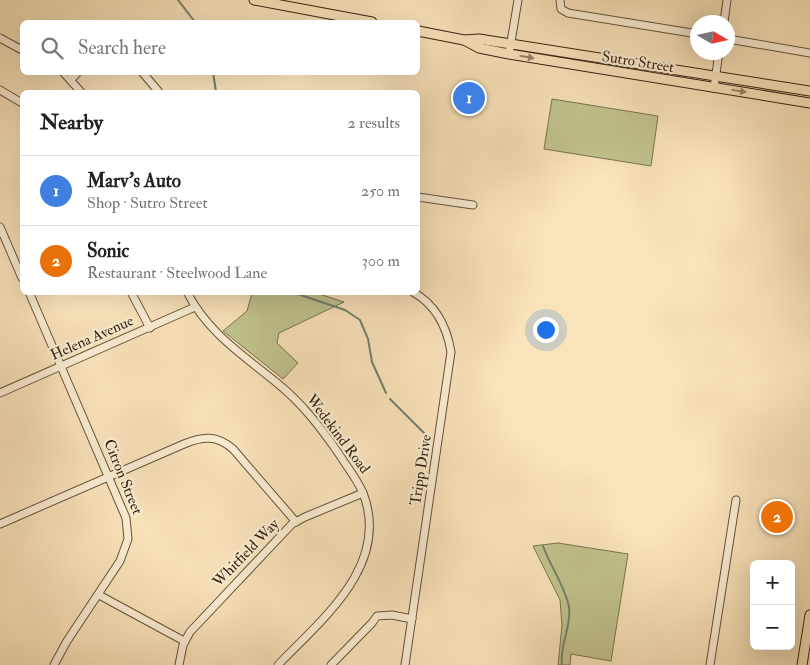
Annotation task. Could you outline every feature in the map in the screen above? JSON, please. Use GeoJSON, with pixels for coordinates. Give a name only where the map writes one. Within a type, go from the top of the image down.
{"type":"FeatureCollection","features":[{"type":"Feature","properties":{"kind":"main road"},"geometry":{"type":"LineString","coordinates":[[254,0],[361,20]]}},
{"type":"Feature","properties":{"kind":"main road","name":"Sutro Street"},"geometry":{"type":"LineString","coordinates":[[420,31],[464,40],[479,39],[808,91]]}},
{"type":"Feature","properties":{"kind":"main road","name":"Sutro Street"},"geometry":{"type":"LineString","coordinates":[[464,40],[478,48],[509,54],[806,102]]}},
{"type":"Feature","properties":{"kind":"main road"},"geometry":{"type":"LineString","coordinates":[[806,102],[808,91]]}},
{"type":"Feature","properties":{"kind":"main road"},"geometry":{"type":"LineString","coordinates":[[802,665],[810,615]]}},
{"type":"Feature","properties":{"kind":"street"},"geometry":{"type":"LineString","coordinates":[[509,54],[518,0]]}},
{"type":"Feature","properties":{"kind":"street"},"geometry":{"type":"LineString","coordinates":[[560,0],[561,9],[568,13],[690,33]]}},
{"type":"Feature","properties":{"kind":"street"},"geometry":{"type":"LineString","coordinates":[[725,15],[728,0]]}},
{"type":"Feature","properties":{"kind":"street"},"geometry":{"type":"LineString","coordinates":[[0,39],[20,49]]}},
{"type":"Feature","properties":{"kind":"street"},"geometry":{"type":"LineString","coordinates":[[735,40],[810,52]]}},
{"type":"Feature","properties":{"kind":"street"},"geometry":{"type":"LineString","coordinates":[[714,88],[718,60]]}},
{"type":"Feature","properties":{"kind":"street"},"geometry":{"type":"LineString","coordinates":[[66,75],[80,90]]}},
{"type":"Feature","properties":{"kind":"street"},"geometry":{"type":"LineString","coordinates":[[71,80],[75,75]]}},
{"type":"Feature","properties":{"kind":"street"},"geometry":{"type":"LineString","coordinates":[[145,75],[157,90]]}},
{"type":"Feature","properties":{"kind":"street"},"geometry":{"type":"LineString","coordinates":[[0,90],[20,102]]}},
{"type":"Feature","properties":{"kind":"street"},"geometry":{"type":"LineString","coordinates":[[420,197],[473,205]]}},
{"type":"Feature","properties":{"kind":"street"},"geometry":{"type":"LineString","coordinates":[[0,227],[20,273]]}},
{"type":"Feature","properties":{"kind":"street","name":"Citron Street"},"geometry":{"type":"LineString","coordinates":[[30,295],[110,476],[126,518],[128,540],[120,561],[67,641],[54,665]]}},
{"type":"Feature","properties":{"kind":"street"},"geometry":{"type":"LineString","coordinates":[[133,295],[150,328]]}},
{"type":"Feature","properties":{"kind":"street","name":"Wedekind Road"},"geometry":{"type":"LineString","coordinates":[[189,295],[195,307],[218,336],[279,384],[300,405],[334,447],[363,493],[368,511],[369,535],[358,570],[335,606],[278,665]]}},
{"type":"Feature","properties":{"kind":"street","name":"Tripp Drive"},"geometry":{"type":"LineString","coordinates":[[406,665],[451,352],[447,332],[437,314],[418,295]]}},
{"type":"Feature","properties":{"kind":"street","name":"Helena Avenue"},"geometry":{"type":"LineString","coordinates":[[0,393],[195,307]]}},
{"type":"Feature","properties":{"kind":"street"},"geometry":{"type":"LineString","coordinates":[[0,524],[194,440],[216,438],[233,449],[296,522]]}},
{"type":"Feature","properties":{"kind":"street","name":"Whitfield Way"},"geometry":{"type":"LineString","coordinates":[[179,665],[184,641],[197,624],[296,522],[363,493]]}},
{"type":"Feature","properties":{"kind":"street"},"geometry":{"type":"LineString","coordinates":[[710,665],[736,500]]}},
{"type":"Feature","properties":{"kind":"street"},"geometry":{"type":"LineString","coordinates":[[99,595],[184,641]]}},
{"type":"Feature","properties":{"kind":"street"},"geometry":{"type":"LineString","coordinates":[[331,665],[372,623],[376,616],[392,615],[412,619]]}},
{"type":"Feature","properties":{"kind":"green space"},"geometry":{"type":"Polygon","coordinates":[[[552,99],[658,116],[651,166],[544,149],[552,99]]]}},
{"type":"Feature","properties":{"kind":"green space"},"geometry":{"type":"Polygon","coordinates":[[[251,295],[322,295],[344,302],[279,333],[277,343],[298,363],[283,379],[223,331],[247,311],[251,295]]]}},
{"type":"Feature","properties":{"kind":"green space"},"geometry":{"type":"Polygon","coordinates":[[[558,543],[628,554],[611,661],[571,654],[570,665],[558,665],[562,625],[560,600],[533,546],[558,543]]]}},
{"type":"Feature","properties":{"kind":"waterway"},"geometry":{"type":"LineString","coordinates":[[178,0],[193,20]]}},
{"type":"Feature","properties":{"kind":"waterway"},"geometry":{"type":"LineString","coordinates":[[213,75],[216,90]]}},
{"type":"Feature","properties":{"kind":"waterway"},"geometry":{"type":"LineString","coordinates":[[301,295],[345,310],[360,320],[368,339],[372,362],[386,393]]}},
{"type":"Feature","properties":{"kind":"waterway"},"geometry":{"type":"LineString","coordinates":[[390,399],[430,439]]}},
{"type":"Feature","properties":{"kind":"waterway"},"geometry":{"type":"LineString","coordinates":[[543,546],[564,591],[569,607],[569,622],[562,650],[562,665]]}},
{"type":"Feature","properties":{"kind":"place","name":"Marv's Auto"},"geometry":{"type":"Point","coordinates":[469,98]}},
{"type":"Feature","properties":{"kind":"place","name":"Sonic"},"geometry":{"type":"Point","coordinates":[777,517]}}]}
